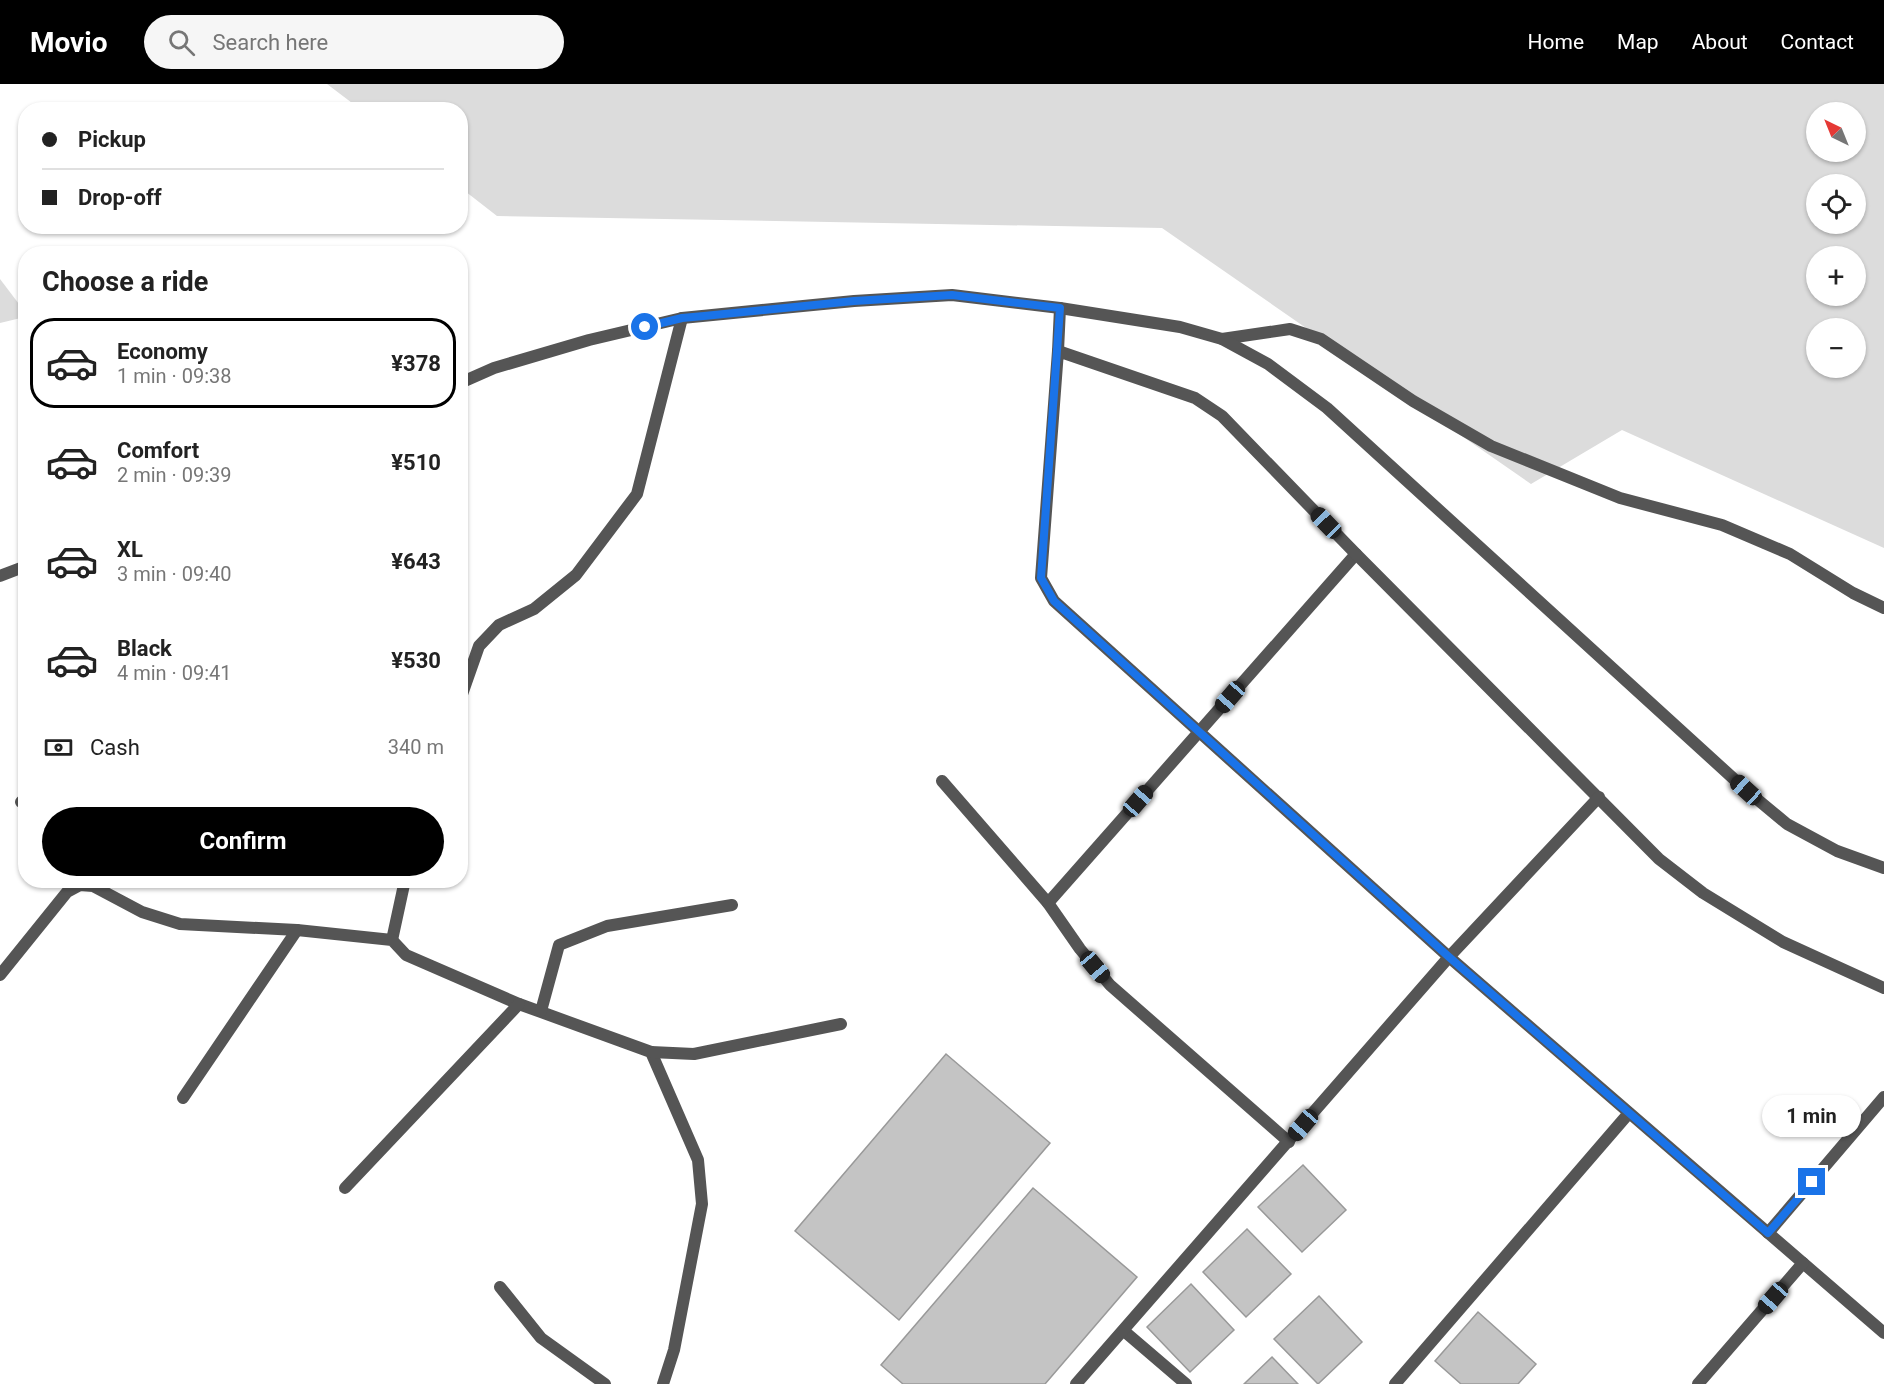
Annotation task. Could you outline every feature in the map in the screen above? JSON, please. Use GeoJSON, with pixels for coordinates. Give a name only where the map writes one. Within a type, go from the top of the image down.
{"type":"FeatureCollection","features":[{"type":"Feature","properties":{"kind":"street"},"geometry":{"type":"LineString","coordinates":[[468,380],[494,369],[589,340],[682,318],[854,301],[952,295],[1060,308],[1180,327],[1222,339],[1268,364],[1327,408],[1737,782],[1787,824],[1837,851],[1884,868]]}},
{"type":"Feature","properties":{"kind":"street"},"geometry":{"type":"LineString","coordinates":[[1060,308],[1041,578],[1054,601],[1449,957],[1884,1333]]}},
{"type":"Feature","properties":{"kind":"street"},"geometry":{"type":"LineString","coordinates":[[468,677],[479,646],[499,625],[534,609],[576,575],[637,494],[682,318]]}},
{"type":"Feature","properties":{"kind":"street"},"geometry":{"type":"LineString","coordinates":[[1222,339],[1290,329],[1321,339],[1413,401],[1491,446],[1620,498],[1722,525],[1790,554],[1852,593],[1884,608]]}},
{"type":"Feature","properties":{"kind":"street"},"geometry":{"type":"LineString","coordinates":[[1058,351],[1195,398],[1222,416],[1659,859],[1703,893],[1783,942],[1884,988]]}},
{"type":"Feature","properties":{"kind":"street"},"geometry":{"type":"LineString","coordinates":[[1048,903],[1356,554]]}},
{"type":"Feature","properties":{"kind":"street"},"geometry":{"type":"LineString","coordinates":[[0,576],[18,569]]}},
{"type":"Feature","properties":{"kind":"street"},"geometry":{"type":"LineString","coordinates":[[942,781],[1048,903],[1080,949],[1110,985],[1289,1142]]}},
{"type":"Feature","properties":{"kind":"street"},"geometry":{"type":"LineString","coordinates":[[1076,1384],[1449,957],[1599,796]]}},
{"type":"Feature","properties":{"kind":"street"},"geometry":{"type":"LineString","coordinates":[[0,975],[67,892],[74,888]]}},
{"type":"Feature","properties":{"kind":"street"},"geometry":{"type":"LineString","coordinates":[[97,888],[142,912],[180,924],[297,930],[392,940],[405,955],[519,1004],[651,1052],[694,1054],[841,1024]]}},
{"type":"Feature","properties":{"kind":"street"},"geometry":{"type":"LineString","coordinates":[[392,940],[403,888]]}},
{"type":"Feature","properties":{"kind":"street"},"geometry":{"type":"LineString","coordinates":[[541,1011],[559,945],[607,926],[732,905]]}},
{"type":"Feature","properties":{"kind":"street"},"geometry":{"type":"LineString","coordinates":[[183,1098],[297,930]]}},
{"type":"Feature","properties":{"kind":"street"},"geometry":{"type":"LineString","coordinates":[[345,1188],[519,1004]]}},
{"type":"Feature","properties":{"kind":"street"},"geometry":{"type":"LineString","coordinates":[[651,1052],[698,1160],[702,1204],[674,1350],[663,1384]]}},
{"type":"Feature","properties":{"kind":"street"},"geometry":{"type":"LineString","coordinates":[[1768,1233],[1884,1097]]}},
{"type":"Feature","properties":{"kind":"street"},"geometry":{"type":"LineString","coordinates":[[1395,1384],[1629,1113]]}},
{"type":"Feature","properties":{"kind":"street"},"geometry":{"type":"LineString","coordinates":[[1698,1384],[1803,1263]]}},
{"type":"Feature","properties":{"kind":"street"},"geometry":{"type":"LineString","coordinates":[[500,1287],[541,1338],[605,1384]]}},
{"type":"Feature","properties":{"kind":"street"},"geometry":{"type":"LineString","coordinates":[[1124,1330],[1186,1384]]}},
{"type":"Feature","properties":{"kind":"shaded area"},"geometry":{"type":"Polygon","coordinates":[[[327,84],[1884,84],[1884,548],[1622,430],[1531,484],[1162,228],[497,216],[468,193],[468,102],[351,102],[327,84]]]}},
{"type":"Feature","properties":{"kind":"shaded area"},"geometry":{"type":"Polygon","coordinates":[[[0,279],[18,303],[18,319],[0,323],[0,279]]]}},
{"type":"Feature","properties":{"kind":"building"},"geometry":{"type":"Polygon","coordinates":[[[946,1054],[1050,1143],[899,1320],[795,1231],[946,1054]]]}},
{"type":"Feature","properties":{"kind":"building"},"geometry":{"type":"Polygon","coordinates":[[[1303,1165],[1346,1210],[1302,1252],[1258,1207],[1303,1165]]]}},
{"type":"Feature","properties":{"kind":"building"},"geometry":{"type":"Polygon","coordinates":[[[1033,1188],[1137,1277],[1045,1384],[903,1384],[881,1365],[1033,1188]]]}},
{"type":"Feature","properties":{"kind":"building"},"geometry":{"type":"Polygon","coordinates":[[[1247,1229],[1291,1274],[1246,1317],[1203,1272],[1247,1229]]]}},
{"type":"Feature","properties":{"kind":"building"},"geometry":{"type":"Polygon","coordinates":[[[1191,1284],[1234,1330],[1190,1372],[1147,1327],[1191,1284]]]}},
{"type":"Feature","properties":{"kind":"building"},"geometry":{"type":"Polygon","coordinates":[[[1319,1296],[1362,1342],[1318,1384],[1274,1339],[1319,1296]]]}},
{"type":"Feature","properties":{"kind":"building"},"geometry":{"type":"Polygon","coordinates":[[[1478,1312],[1536,1364],[1518,1384],[1461,1384],[1435,1361],[1478,1312]]]}},
{"type":"Feature","properties":{"kind":"building"},"geometry":{"type":"Polygon","coordinates":[[[1272,1357],[1298,1384],[1244,1384],[1272,1357]]]}},
{"type":"Feature","properties":{"kind":"route"},"geometry":{"type":"LineString","coordinates":[[645,327],[682,318],[854,301],[952,295],[1060,308],[1041,578],[1054,601],[1449,957],[1768,1233],[1812,1182]]}}]}
